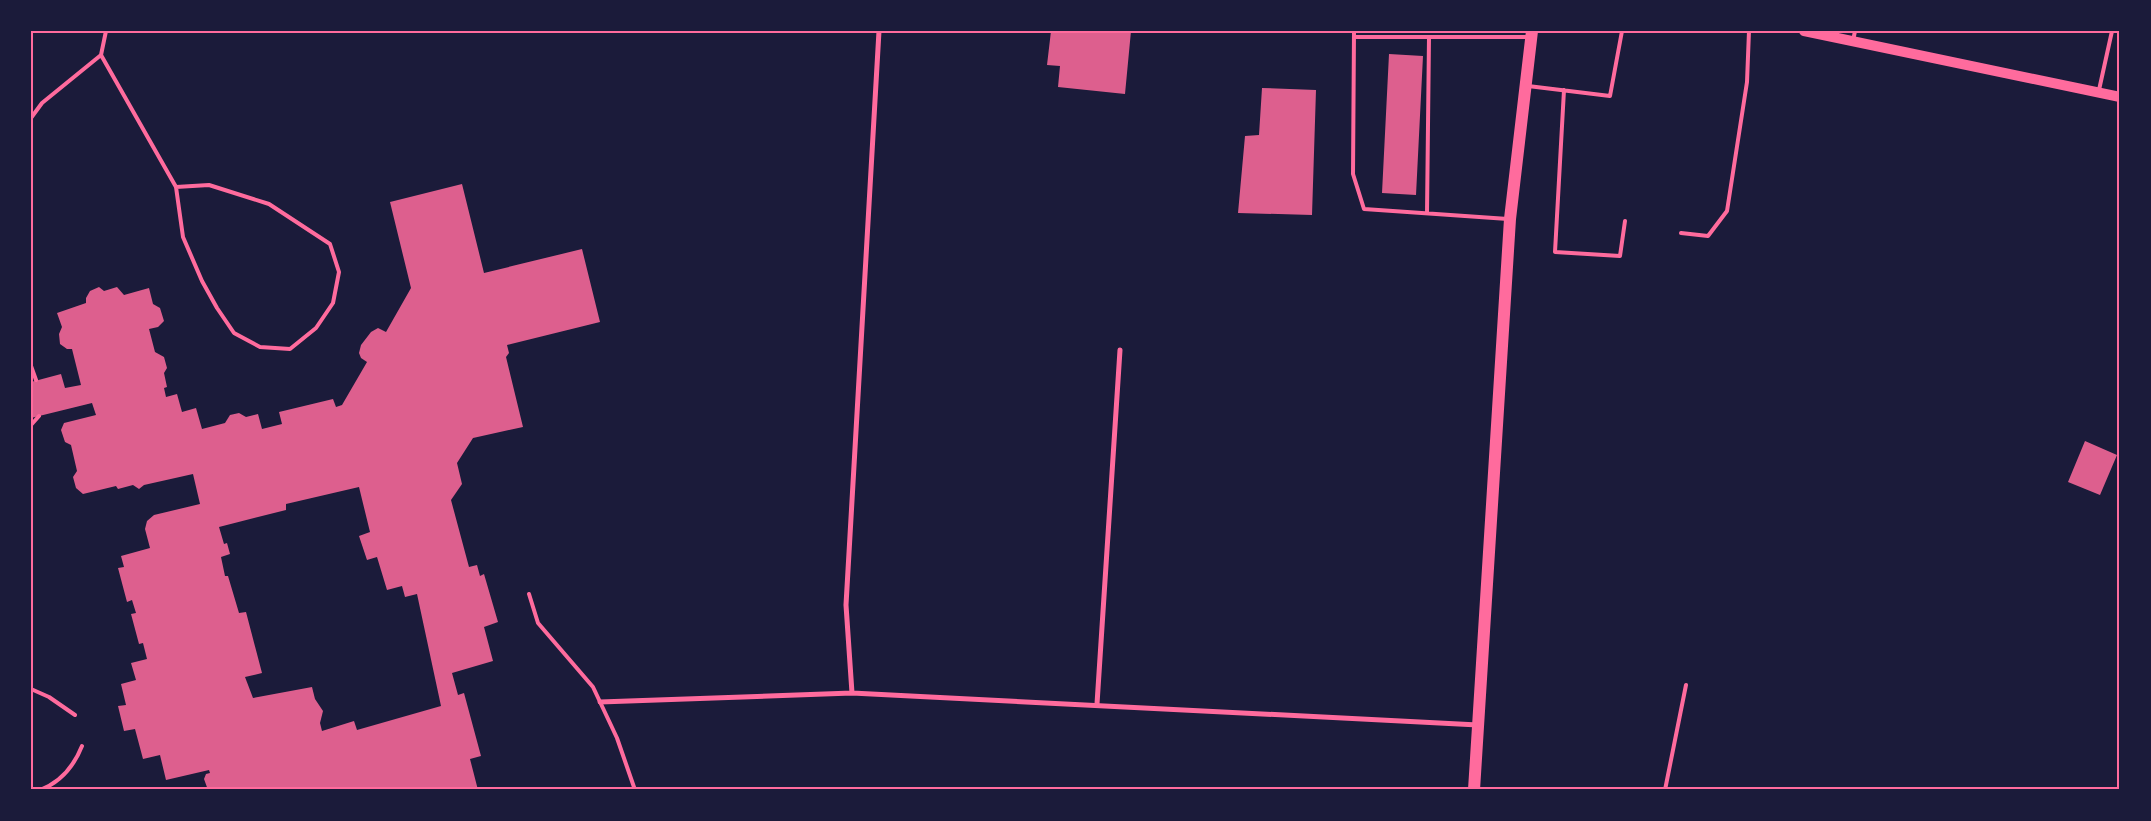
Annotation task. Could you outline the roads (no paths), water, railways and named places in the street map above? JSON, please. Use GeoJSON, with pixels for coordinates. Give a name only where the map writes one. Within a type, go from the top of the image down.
{"type":"FeatureCollection","features":[{"type":"Feature","properties":{"kind":"main road"},"geometry":{"type":"LineString","coordinates":[[1804,31],[1854,36],[2120,97]]}},
{"type":"Feature","properties":{"kind":"main road"},"geometry":{"type":"LineString","coordinates":[[1474,790],[1510,219],[1532,34]]}},
{"type":"Feature","properties":{"kind":"street"},"geometry":{"type":"LineString","coordinates":[[852,692],[846,605],[879,31]]}},
{"type":"Feature","properties":{"kind":"street"},"geometry":{"type":"LineString","coordinates":[[1097,704],[1120,350]]}},
{"type":"Feature","properties":{"kind":"street"},"geometry":{"type":"LineString","coordinates":[[600,702],[852,692],[1478,725]]}},
{"type":"Feature","properties":{"kind":"lane"},"geometry":{"type":"LineString","coordinates":[[31,118],[42,103],[101,55],[106,31]]}},
{"type":"Feature","properties":{"kind":"lane"},"geometry":{"type":"LineString","coordinates":[[1354,31],[1353,174],[1364,209],[1510,219]]}},
{"type":"Feature","properties":{"kind":"lane"},"geometry":{"type":"LineString","coordinates":[[1526,86],[1610,96],[1622,31]]}},
{"type":"Feature","properties":{"kind":"lane"},"geometry":{"type":"LineString","coordinates":[[1681,233],[1708,236],[1728,211],[1747,82],[1749,31]]}},
{"type":"Feature","properties":{"kind":"lane"},"geometry":{"type":"LineString","coordinates":[[2098,93],[2112,31]]}},
{"type":"Feature","properties":{"kind":"lane"},"geometry":{"type":"LineString","coordinates":[[1354,37],[1532,34]]}},
{"type":"Feature","properties":{"kind":"lane"},"geometry":{"type":"LineString","coordinates":[[1427,213],[1429,37]]}},
{"type":"Feature","properties":{"kind":"lane"},"geometry":{"type":"LineString","coordinates":[[101,55],[176,187],[183,237],[216,308],[234,333],[260,348],[290,349],[316,328],[332,303],[339,272],[330,244],[269,204],[208,185],[176,187]]}},
{"type":"Feature","properties":{"kind":"lane"},"geometry":{"type":"LineString","coordinates":[[1564,90],[1555,252],[1620,256],[1626,222]]}},
{"type":"Feature","properties":{"kind":"lane"},"geometry":{"type":"LineString","coordinates":[[31,366],[36,380]]}},
{"type":"Feature","properties":{"kind":"lane"},"geometry":{"type":"LineString","coordinates":[[31,425],[38,416]]}},
{"type":"Feature","properties":{"kind":"lane"},"geometry":{"type":"LineString","coordinates":[[529,594],[538,623],[593,688],[617,738],[634,790]]}},
{"type":"Feature","properties":{"kind":"lane"},"geometry":{"type":"LineString","coordinates":[[1665,790],[1686,686]]}},
{"type":"Feature","properties":{"kind":"lane"},"geometry":{"type":"LineString","coordinates":[[31,689],[49,697],[76,715]]}},
{"type":"Feature","properties":{"kind":"lane"},"geometry":{"type":"LineString","coordinates":[[40,790],[52,786],[75,763],[82,746]]}}]}
